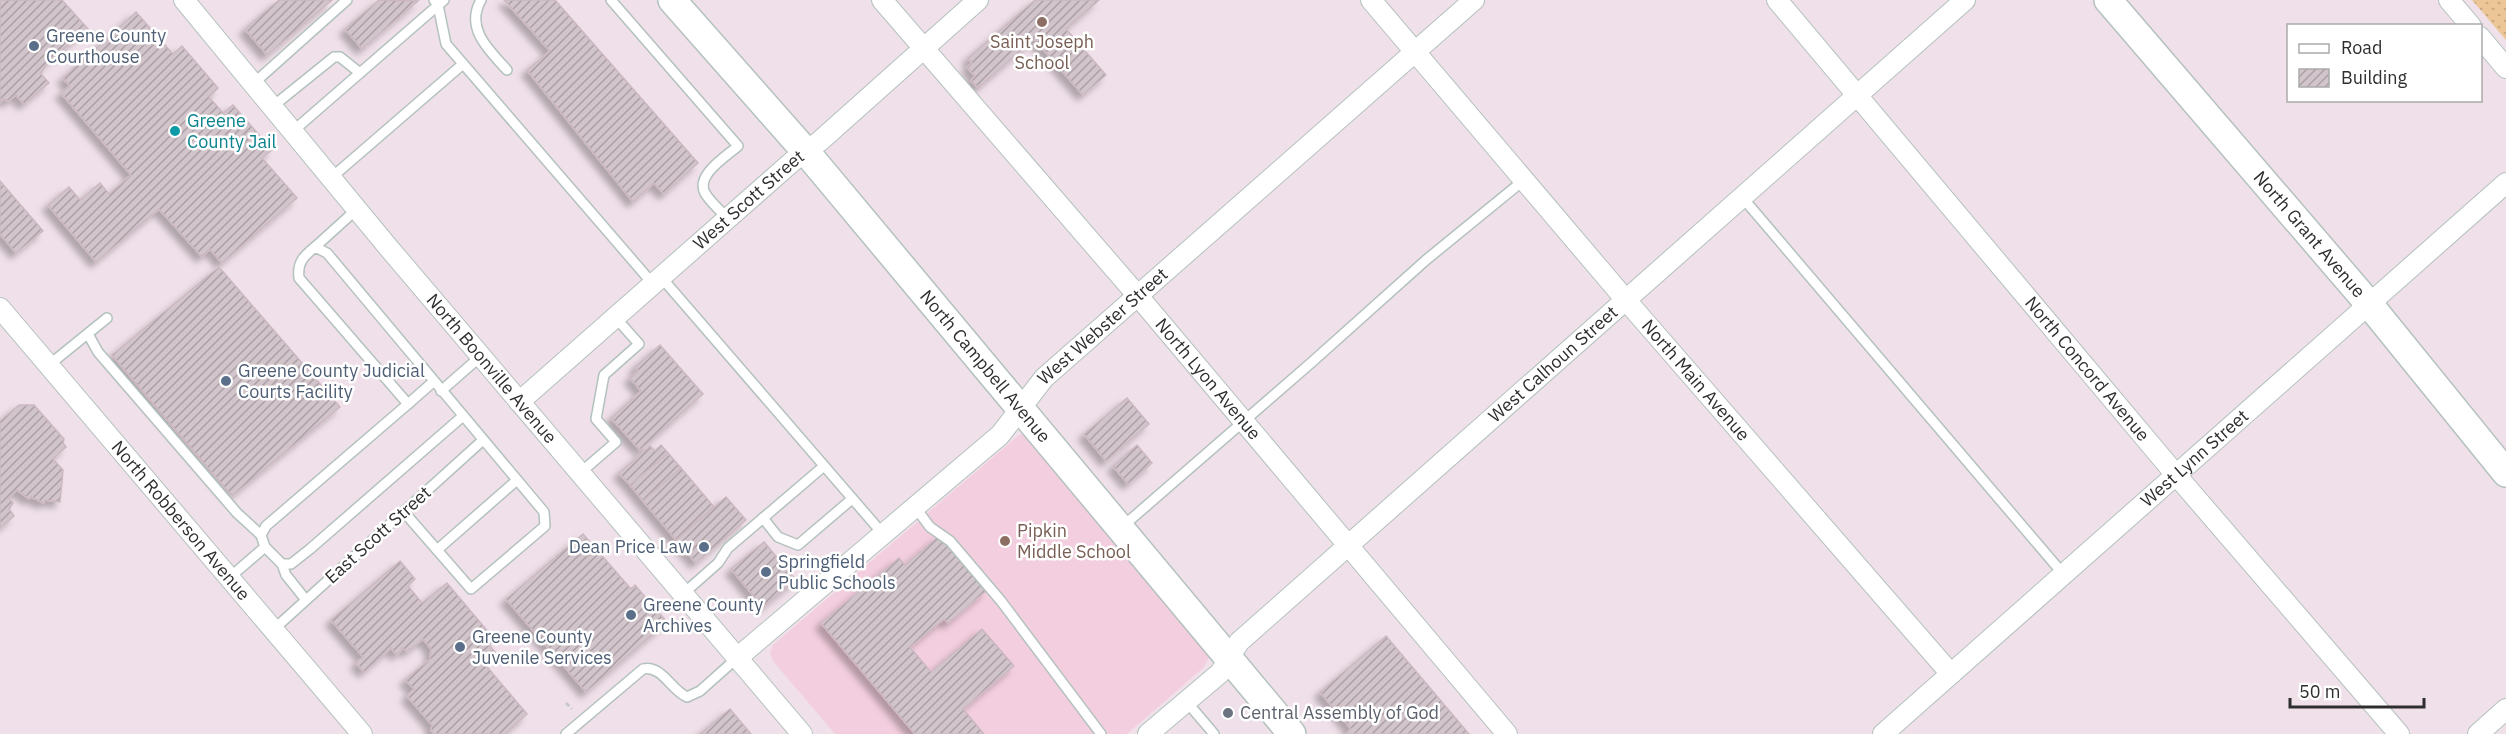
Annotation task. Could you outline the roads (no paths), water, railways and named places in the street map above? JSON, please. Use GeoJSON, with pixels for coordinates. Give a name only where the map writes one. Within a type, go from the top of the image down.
{"type":"FeatureCollection","features":[{"type":"Feature","properties":{"kind":"main road","name":"North Campbell Avenue"},"geometry":{"type":"LineString","coordinates":[[672,0],[807,153],[1293,734]]}},
{"type":"Feature","properties":{"kind":"main road","name":"North Grant Avenue"},"geometry":{"type":"LineString","coordinates":[[2108,0],[2369,304],[2506,472]]}},
{"type":"Feature","properties":{"kind":"street","name":"North Lyon Avenue"},"geometry":{"type":"LineString","coordinates":[[882,0],[1138,296],[1507,734]]}},
{"type":"Feature","properties":{"kind":"street","name":"West Scott Street"},"geometry":{"type":"LineString","coordinates":[[519,402],[792,161],[807,153],[978,0]]}},
{"type":"Feature","properties":{"kind":"street","name":"North Main Avenue"},"geometry":{"type":"LineString","coordinates":[[1371,0],[1625,299],[1951,674]]}},
{"type":"Feature","properties":{"kind":"street","name":"West Webster Street"},"geometry":{"type":"LineString","coordinates":[[737,658],[1000,435],[1044,378],[1474,0]]}},
{"type":"Feature","properties":{"kind":"street","name":"North Concord Avenue"},"geometry":{"type":"LineString","coordinates":[[1777,0],[2177,476],[2398,734]]}},
{"type":"Feature","properties":{"kind":"street","name":"West Calhoun Street"},"geometry":{"type":"LineString","coordinates":[[1148,734],[1220,673],[1239,642],[1965,0]]}},
{"type":"Feature","properties":{"kind":"street"},"geometry":{"type":"LineString","coordinates":[[2449,0],[2468,24]]}},
{"type":"Feature","properties":{"kind":"street","name":"North Boonville Avenue"},"geometry":{"type":"LineString","coordinates":[[186,1],[292,132],[802,734]]}},
{"type":"Feature","properties":{"kind":"street"},"geometry":{"type":"LineString","coordinates":[[2482,39],[2506,68]]}},
{"type":"Feature","properties":{"kind":"street","name":"West Lynn Street"},"geometry":{"type":"LineString","coordinates":[[1884,734],[2506,183]]}},
{"type":"Feature","properties":{"kind":"street","name":"North Robberson Avenue"},"geometry":{"type":"LineString","coordinates":[[0,308],[362,734]]}},
{"type":"Feature","properties":{"kind":"street"},"geometry":{"type":"LineString","coordinates":[[2478,734],[2506,710]]}},
{"type":"Feature","properties":{"kind":"lane"},"geometry":{"type":"LineString","coordinates":[[253,84],[347,0]]}},
{"type":"Feature","properties":{"kind":"lane"},"geometry":{"type":"LineString","coordinates":[[481,0],[476,10],[476,30],[485,46],[507,70]]}},
{"type":"Feature","properties":{"kind":"lane"},"geometry":{"type":"LineString","coordinates":[[611,0],[738,146],[709,171],[704,183],[704,192],[728,219]]}},
{"type":"Feature","properties":{"kind":"lane"},"geometry":{"type":"LineString","coordinates":[[439,2],[446,44],[883,534]]}},
{"type":"Feature","properties":{"kind":"lane"},"geometry":{"type":"LineString","coordinates":[[292,132],[439,2]]}},
{"type":"Feature","properties":{"kind":"lane"},"geometry":{"type":"LineString","coordinates":[[272,107],[334,57],[340,57],[360,73]]}},
{"type":"Feature","properties":{"kind":"lane"},"geometry":{"type":"LineString","coordinates":[[331,178],[463,64]]}},
{"type":"Feature","properties":{"kind":"lane"},"geometry":{"type":"LineString","coordinates":[[1120,528],[1426,260],[1524,180]]}},
{"type":"Feature","properties":{"kind":"lane"},"geometry":{"type":"LineString","coordinates":[[1742,197],[2064,575]]}},
{"type":"Feature","properties":{"kind":"lane"},"geometry":{"type":"LineString","coordinates":[[357,209],[299,263],[299,278],[408,404]]}},
{"type":"Feature","properties":{"kind":"lane"},"geometry":{"type":"LineString","coordinates":[[315,247],[327,254],[544,512],[545,526],[471,590],[404,512]]}},
{"type":"Feature","properties":{"kind":"lane"},"geometry":{"type":"LineString","coordinates":[[580,473],[616,442],[596,419],[604,375],[639,344],[615,317]]}},
{"type":"Feature","properties":{"kind":"lane"},"geometry":{"type":"LineString","coordinates":[[49,365],[107,318]]}},
{"type":"Feature","properties":{"kind":"lane"},"geometry":{"type":"LineString","coordinates":[[88,334],[105,361],[237,513],[261,535],[265,547],[282,564],[286,575],[306,600]]}},
{"type":"Feature","properties":{"kind":"lane"},"geometry":{"type":"LineString","coordinates":[[441,390],[481,356]]}},
{"type":"Feature","properties":{"kind":"lane"},"geometry":{"type":"LineString","coordinates":[[261,535],[266,526],[295,499],[433,381]]}},
{"type":"Feature","properties":{"kind":"lane"},"geometry":{"type":"LineString","coordinates":[[282,564],[291,564],[310,549],[463,416]]}},
{"type":"Feature","properties":{"kind":"lane","name":"East Scott Street"},"geometry":{"type":"LineString","coordinates":[[273,630],[483,440]]}},
{"type":"Feature","properties":{"kind":"lane"},"geometry":{"type":"LineString","coordinates":[[683,594],[718,563],[728,548],[824,466]]}},
{"type":"Feature","properties":{"kind":"lane"},"geometry":{"type":"LineString","coordinates":[[437,550],[517,480]]}},
{"type":"Feature","properties":{"kind":"lane"},"geometry":{"type":"LineString","coordinates":[[763,518],[778,537],[798,545],[852,499]]}},
{"type":"Feature","properties":{"kind":"lane"},"geometry":{"type":"LineString","coordinates":[[915,507],[930,527],[950,541],[1001,602],[1101,734]]}},
{"type":"Feature","properties":{"kind":"lane"},"geometry":{"type":"LineString","coordinates":[[229,578],[265,547]]}},
{"type":"Feature","properties":{"kind":"lane"},"geometry":{"type":"LineString","coordinates":[[566,734],[643,669],[650,667],[657,670],[680,694],[687,697],[700,691],[737,658]]}},
{"type":"Feature","properties":{"kind":"lane"},"geometry":{"type":"LineString","coordinates":[[1186,701],[1214,734]]}},
{"type":"Feature","properties":{"kind":"place","name":"Saint Joseph School"},"geometry":{"type":"Point","coordinates":[1042,22]}},
{"type":"Feature","properties":{"kind":"place","name":"Greene County Courthouse"},"geometry":{"type":"Point","coordinates":[34,46]}},
{"type":"Feature","properties":{"kind":"place","name":"Greene County Jail"},"geometry":{"type":"Point","coordinates":[175,131]}},
{"type":"Feature","properties":{"kind":"place","name":"Greene County Judicial Courts Facility"},"geometry":{"type":"Point","coordinates":[226,381]}},
{"type":"Feature","properties":{"kind":"place","name":"Pipkin Middle School"},"geometry":{"type":"Point","coordinates":[1005,541]}},
{"type":"Feature","properties":{"kind":"place","name":"Dean Price Law"},"geometry":{"type":"Point","coordinates":[704,547]}},
{"type":"Feature","properties":{"kind":"place","name":"Springfield Public Schools"},"geometry":{"type":"Point","coordinates":[766,572]}},
{"type":"Feature","properties":{"kind":"place","name":"Greene County Archives"},"geometry":{"type":"Point","coordinates":[631,615]}},
{"type":"Feature","properties":{"kind":"place","name":"Greene County Juvenile Services"},"geometry":{"type":"Point","coordinates":[460,647]}},
{"type":"Feature","properties":{"kind":"place","name":"Central Assembly of God"},"geometry":{"type":"Point","coordinates":[1228,713]}}]}
